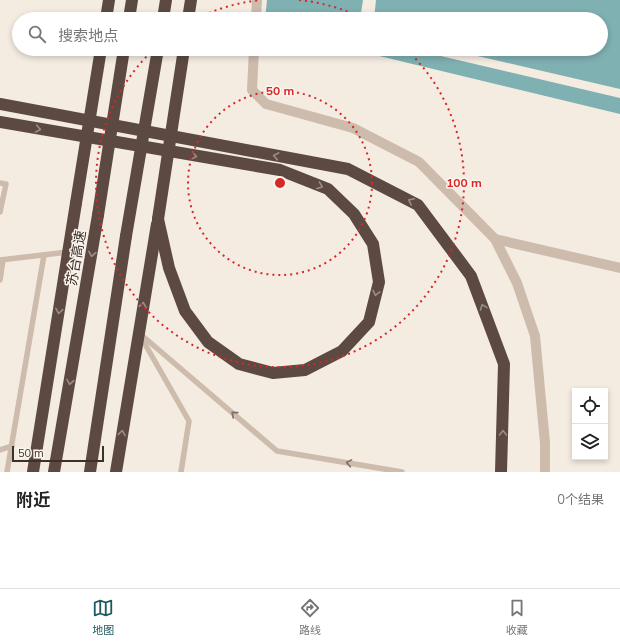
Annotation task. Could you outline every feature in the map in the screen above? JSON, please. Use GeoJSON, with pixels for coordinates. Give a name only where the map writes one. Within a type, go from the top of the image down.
{"type":"FeatureCollection","features":[{"type":"Feature","properties":{"kind":"highway"},"geometry":{"type":"LineString","coordinates":[[107,12],[109,0]]}},
{"type":"Feature","properties":{"kind":"highway"},"geometry":{"type":"LineString","coordinates":[[130,12],[132,0]]}},
{"type":"Feature","properties":{"kind":"highway"},"geometry":{"type":"LineString","coordinates":[[164,12],[166,0]]}},
{"type":"Feature","properties":{"kind":"highway"},"geometry":{"type":"LineString","coordinates":[[189,12],[191,0]]}},
{"type":"Feature","properties":{"kind":"highway"},"geometry":{"type":"LineString","coordinates":[[33,472],[100,56]]}},
{"type":"Feature","properties":{"kind":"highway","name":"苏台高速"},"geometry":{"type":"LineString","coordinates":[[54,472],[98,215],[123,56]]}},
{"type":"Feature","properties":{"kind":"highway"},"geometry":{"type":"LineString","coordinates":[[90,472],[126,236],[157,56]]}},
{"type":"Feature","properties":{"kind":"highway"},"geometry":{"type":"LineString","coordinates":[[116,472],[158,219],[183,56]]}},
{"type":"Feature","properties":{"kind":"highway"},"geometry":{"type":"LineString","coordinates":[[0,104],[348,169],[418,205],[471,276],[504,364],[501,472]]}},
{"type":"Feature","properties":{"kind":"highway"},"geometry":{"type":"LineString","coordinates":[[0,122],[280,170],[328,189],[354,214],[373,244],[379,282],[369,322],[342,352],[305,370],[273,372],[239,364],[208,342],[185,311],[169,268],[158,219]]}},
{"type":"Feature","properties":{"kind":"street"},"geometry":{"type":"LineString","coordinates":[[256,12],[257,0]]}},
{"type":"Feature","properties":{"kind":"street"},"geometry":{"type":"LineString","coordinates":[[254,56],[252,90],[266,104],[353,128],[419,162],[496,238],[517,283],[535,336],[545,443],[545,472]]}},
{"type":"Feature","properties":{"kind":"street"},"geometry":{"type":"LineString","coordinates":[[496,238],[620,268]]}},
{"type":"Feature","properties":{"kind":"lane"},"geometry":{"type":"LineString","coordinates":[[0,183],[6,184],[0,212]]}},
{"type":"Feature","properties":{"kind":"lane"},"geometry":{"type":"LineString","coordinates":[[0,280],[2,260],[68,252]]}},
{"type":"Feature","properties":{"kind":"lane"},"geometry":{"type":"LineString","coordinates":[[8,472],[44,255]]}},
{"type":"Feature","properties":{"kind":"lane"},"geometry":{"type":"LineString","coordinates":[[138,333],[277,451],[402,472]]}},
{"type":"Feature","properties":{"kind":"lane"},"geometry":{"type":"LineString","coordinates":[[138,333],[190,421],[181,472]]}},
{"type":"Feature","properties":{"kind":"lane"},"geometry":{"type":"LineString","coordinates":[[0,450],[12,446]]}},
{"type":"Feature","properties":{"kind":"lane"},"geometry":{"type":"LineString","coordinates":[[361,472],[362,465]]}},
{"type":"Feature","properties":{"kind":"water"},"geometry":{"type":"Polygon","coordinates":[[[267,0],[363,0],[361,12],[266,12],[267,0]]]}},
{"type":"Feature","properties":{"kind":"water"},"geometry":{"type":"Polygon","coordinates":[[[376,0],[620,0],[620,89],[477,56],[608,56],[608,12],[375,12],[376,0]]]}},
{"type":"Feature","properties":{"kind":"water"},"geometry":{"type":"Polygon","coordinates":[[[379,56],[441,56],[620,98],[620,114],[379,56]]]}}]}
